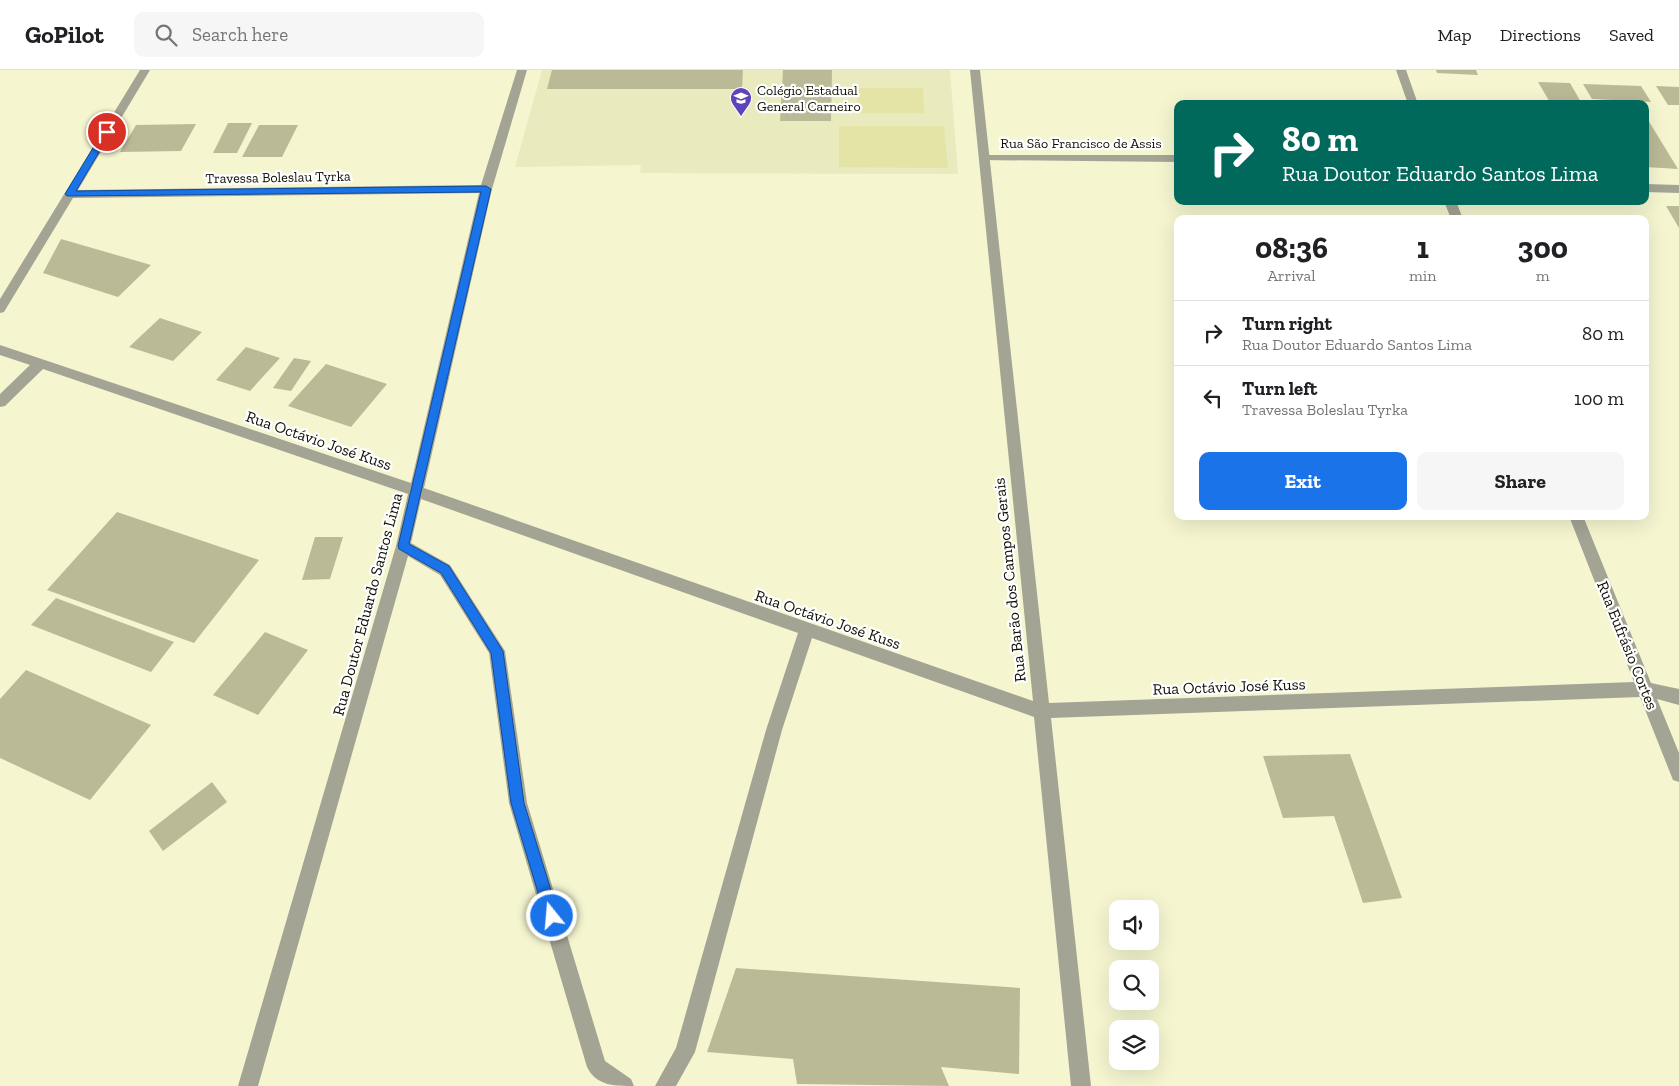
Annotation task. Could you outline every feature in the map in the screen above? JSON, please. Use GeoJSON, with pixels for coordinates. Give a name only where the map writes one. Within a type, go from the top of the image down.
{"type":"FeatureCollection","features":[{"type":"Feature","properties":{"kind":"street"},"geometry":{"type":"LineString","coordinates":[[0,309],[145,70]]}},
{"type":"Feature","properties":{"kind":"street","name":"Rua Doutor Eduardo Santos Lima"},"geometry":{"type":"LineString","coordinates":[[248,1086],[403,546],[486,189],[522,70]]}},
{"type":"Feature","properties":{"kind":"street","name":"Rua Barão dos Campos Gerais"},"geometry":{"type":"LineString","coordinates":[[975,70],[1040,711],[1081,1086]]}},
{"type":"Feature","properties":{"kind":"street"},"geometry":{"type":"LineString","coordinates":[[1401,70],[1412,100]]}},
{"type":"Feature","properties":{"kind":"street","name":"Rua São Francisco de Assis"},"geometry":{"type":"LineString","coordinates":[[984,158],[1174,159]]}},
{"type":"Feature","properties":{"kind":"street"},"geometry":{"type":"LineString","coordinates":[[1649,188],[1679,189]]}},
{"type":"Feature","properties":{"kind":"street","name":"Travessa Boleslau Tyrka"},"geometry":{"type":"LineString","coordinates":[[70,194],[486,189]]}},
{"type":"Feature","properties":{"kind":"street","name":"Rua Octávio José Kuss"},"geometry":{"type":"LineString","coordinates":[[0,350],[416,491],[1040,711],[1645,689],[1679,697]]}},
{"type":"Feature","properties":{"kind":"street"},"geometry":{"type":"LineString","coordinates":[[0,402],[40,364]]}},
{"type":"Feature","properties":{"kind":"street","name":"Rua Eufrásio Cortes"},"geometry":{"type":"LineString","coordinates":[[1578,520],[1679,774]]}},
{"type":"Feature","properties":{"kind":"street"},"geometry":{"type":"LineString","coordinates":[[403,546],[445,570],[497,651],[518,803],[597,1067],[624,1086]]}},
{"type":"Feature","properties":{"kind":"street"},"geometry":{"type":"LineString","coordinates":[[665,1086],[685,1052],[774,730],[807,630]]}},
{"type":"Feature","properties":{"kind":"shaded area","name":"Colégio Estadual General Carneiro"},"geometry":{"type":"Polygon","coordinates":[[[542,70],[950,70],[958,174],[640,173],[641,165],[515,167],[542,70]]]}},
{"type":"Feature","properties":{"kind":"shaded area"},"geometry":{"type":"Polygon","coordinates":[[[857,88],[923,88],[924,113],[857,113],[857,88]]]}},
{"type":"Feature","properties":{"kind":"shaded area"},"geometry":{"type":"Polygon","coordinates":[[[839,126],[944,126],[948,168],[839,167],[839,126]]]}},
{"type":"Feature","properties":{"kind":"building"},"geometry":{"type":"Polygon","coordinates":[[[552,70],[743,70],[742,89],[547,89],[552,70]]]}},
{"type":"Feature","properties":{"kind":"building"},"geometry":{"type":"Polygon","coordinates":[[[783,70],[832,70],[831,121],[780,121],[783,70]]]}},
{"type":"Feature","properties":{"kind":"building"},"geometry":{"type":"Polygon","coordinates":[[[1436,70],[1476,70],[1478,75],[1437,73],[1436,70]]]}},
{"type":"Feature","properties":{"kind":"building"},"geometry":{"type":"Polygon","coordinates":[[[1538,82],[1570,83],[1580,100],[1549,100],[1538,82]]]}},
{"type":"Feature","properties":{"kind":"building"},"geometry":{"type":"Polygon","coordinates":[[[1583,84],[1641,86],[1651,102],[1649,100],[1592,99],[1583,84]]]}},
{"type":"Feature","properties":{"kind":"building"},"geometry":{"type":"Polygon","coordinates":[[[1656,86],[1679,87],[1679,105],[1668,105],[1656,86]]]}},
{"type":"Feature","properties":{"kind":"building"},"geometry":{"type":"Polygon","coordinates":[[[1649,122],[1678,169],[1649,167],[1649,122]]]}},
{"type":"Feature","properties":{"kind":"building"},"geometry":{"type":"Polygon","coordinates":[[[228,123],[252,123],[237,153],[213,153],[228,123]]]}},
{"type":"Feature","properties":{"kind":"building"},"geometry":{"type":"Polygon","coordinates":[[[196,124],[181,151],[120,152],[136,125],[196,124]]]}},
{"type":"Feature","properties":{"kind":"building"},"geometry":{"type":"Polygon","coordinates":[[[259,125],[298,125],[282,157],[242,157],[259,125]]]}},
{"type":"Feature","properties":{"kind":"building"},"geometry":{"type":"Polygon","coordinates":[[[1666,206],[1679,206],[1679,228],[1666,206]]]}},
{"type":"Feature","properties":{"kind":"building"},"geometry":{"type":"Polygon","coordinates":[[[61,239],[151,265],[118,297],[43,273],[61,239]]]}},
{"type":"Feature","properties":{"kind":"building"},"geometry":{"type":"Polygon","coordinates":[[[160,318],[202,332],[173,361],[129,347],[160,318]]]}},
{"type":"Feature","properties":{"kind":"building"},"geometry":{"type":"Polygon","coordinates":[[[246,347],[280,358],[250,391],[216,380],[246,347]]]}},
{"type":"Feature","properties":{"kind":"building"},"geometry":{"type":"Polygon","coordinates":[[[294,358],[311,361],[291,391],[273,388],[294,358]]]}},
{"type":"Feature","properties":{"kind":"building"},"geometry":{"type":"Polygon","coordinates":[[[326,364],[387,384],[351,427],[288,406],[326,364]]]}},
{"type":"Feature","properties":{"kind":"building"},"geometry":{"type":"Polygon","coordinates":[[[117,512],[259,560],[194,643],[47,590],[117,512]]]}},
{"type":"Feature","properties":{"kind":"building"},"geometry":{"type":"Polygon","coordinates":[[[315,537],[343,537],[330,579],[302,580],[315,537]]]}},
{"type":"Feature","properties":{"kind":"building"},"geometry":{"type":"Polygon","coordinates":[[[56,598],[174,642],[151,672],[31,625],[56,598]]]}},
{"type":"Feature","properties":{"kind":"building"},"geometry":{"type":"Polygon","coordinates":[[[265,632],[308,650],[258,715],[213,695],[265,632]]]}},
{"type":"Feature","properties":{"kind":"building"},"geometry":{"type":"Polygon","coordinates":[[[26,670],[151,725],[90,800],[0,758],[0,699],[26,670]]]}},
{"type":"Feature","properties":{"kind":"building"},"geometry":{"type":"Polygon","coordinates":[[[1350,754],[1402,898],[1363,903],[1334,816],[1283,818],[1263,756],[1350,754]]]}},
{"type":"Feature","properties":{"kind":"building"},"geometry":{"type":"Polygon","coordinates":[[[212,782],[227,802],[163,851],[149,831],[212,782]]]}},
{"type":"Feature","properties":{"kind":"building"},"geometry":{"type":"Polygon","coordinates":[[[736,968],[1020,988],[1019,1074],[941,1067],[949,1086],[797,1084],[793,1059],[707,1052],[736,968]]]}},
{"type":"Feature","properties":{"kind":"place","name":"Colégio Estadual General Carneiro"},"geometry":{"type":"Point","coordinates":[741,117]}},
{"type":"Feature","properties":{"kind":"route"},"geometry":{"type":"LineString","coordinates":[[107,132],[70,194],[486,189],[403,546],[445,570],[497,651],[518,803],[552,916]]}}]}
